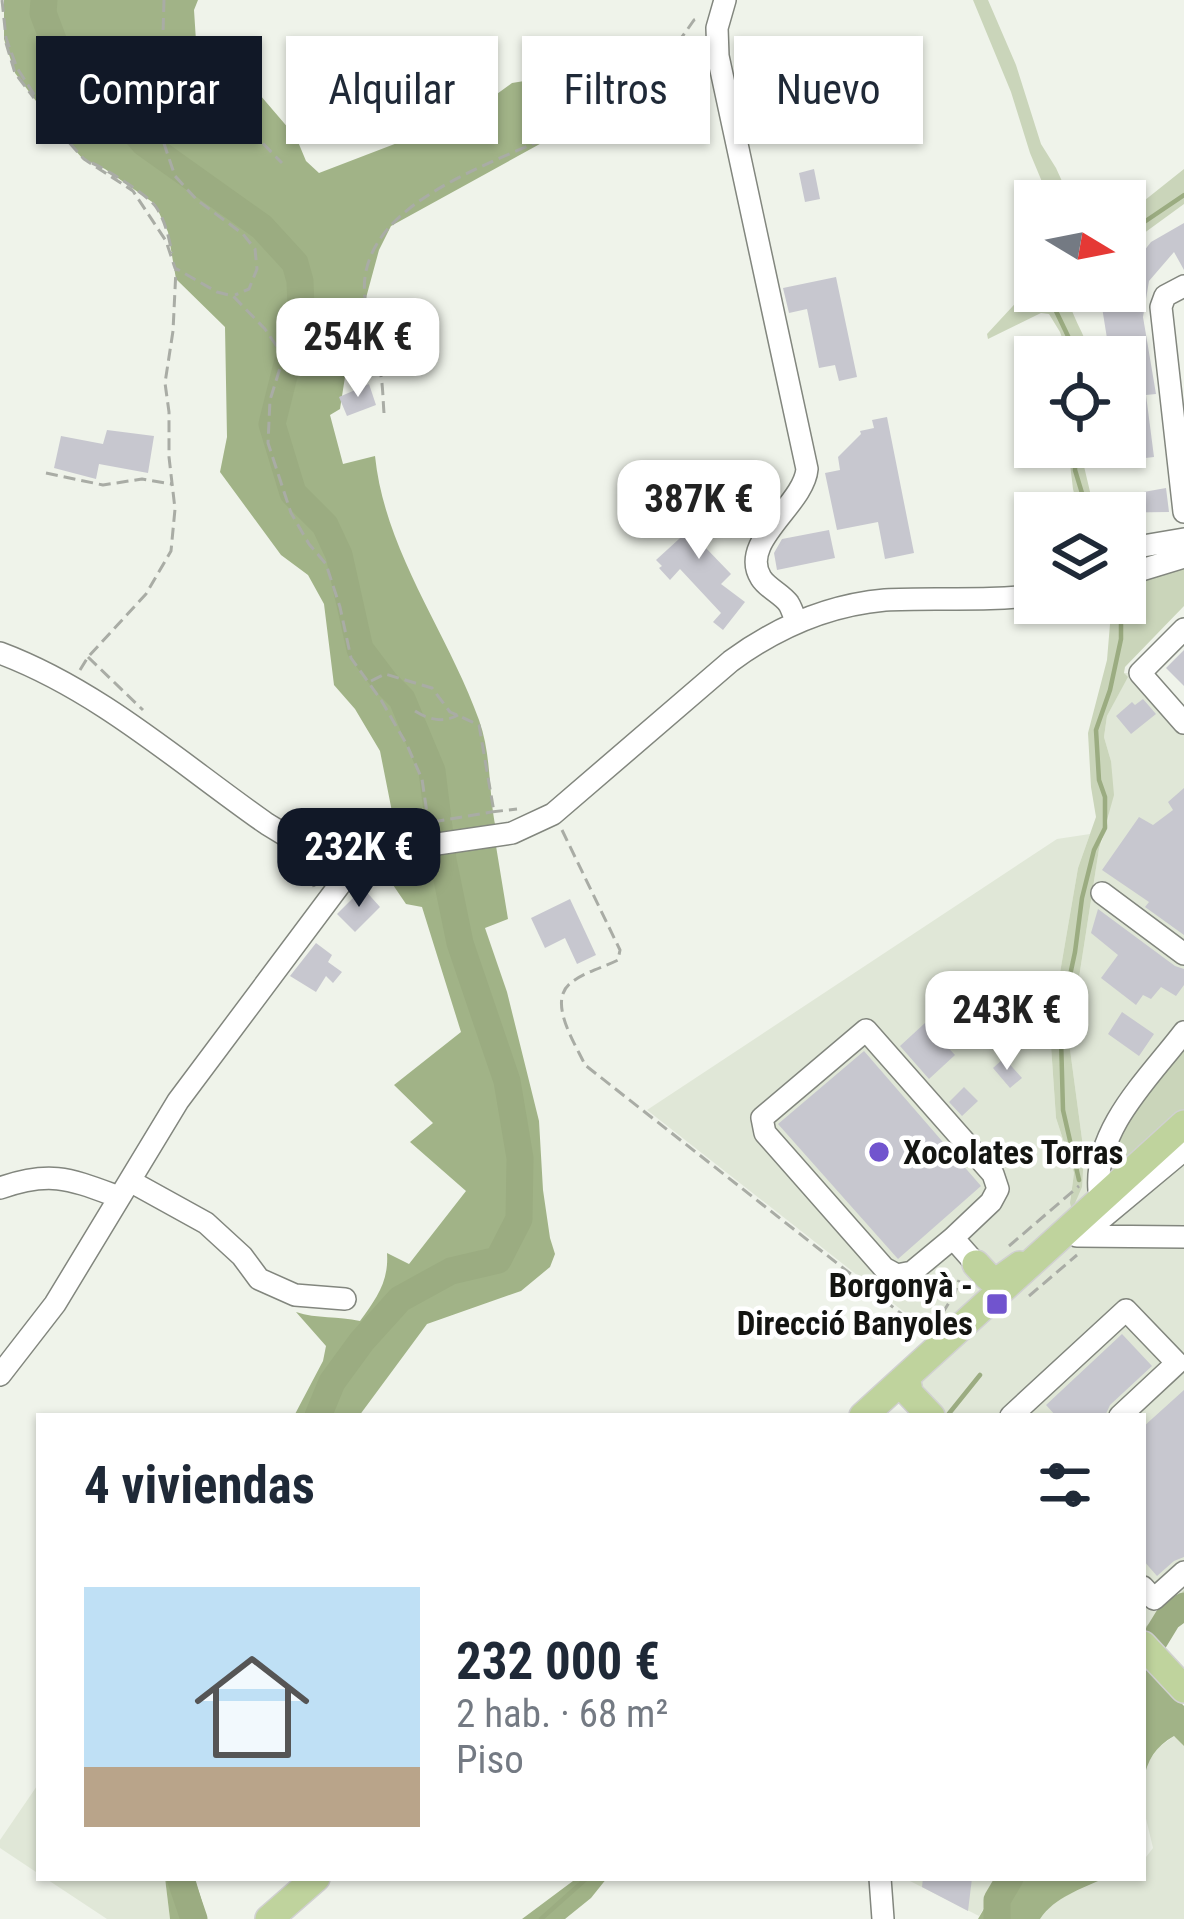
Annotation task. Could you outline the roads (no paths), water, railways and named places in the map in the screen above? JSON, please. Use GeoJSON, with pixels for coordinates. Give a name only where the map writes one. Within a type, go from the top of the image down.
{"type":"FeatureCollection","features":[{"type":"Feature","properties":{"kind":"main road"},"geometry":{"type":"LineString","coordinates":[[843,1413],[943,1327],[1076,1241],[1106,1198],[1136,1179],[1184,1124]]}},
{"type":"Feature","properties":{"kind":"main road"},"geometry":{"type":"LineString","coordinates":[[987,1276],[1024,1253],[1099,1190],[1136,1179]]}},
{"type":"Feature","properties":{"kind":"main road"},"geometry":{"type":"LineString","coordinates":[[987,1276],[1004,1278],[1040,1250],[1076,1241]]}},
{"type":"Feature","properties":{"kind":"main road"},"geometry":{"type":"LineString","coordinates":[[868,1413],[908,1391],[943,1327],[958,1321],[987,1295],[991,1288],[987,1276]]}},
{"type":"Feature","properties":{"kind":"main road"},"geometry":{"type":"LineString","coordinates":[[852,1413],[885,1385],[908,1391]]}},
{"type":"Feature","properties":{"kind":"main road"},"geometry":{"type":"LineString","coordinates":[[1149,1651],[1184,1689]]}},
{"type":"Feature","properties":{"kind":"main road"},"geometry":{"type":"LineString","coordinates":[[269,1919],[313,1881]]}},
{"type":"Feature","properties":{"kind":"street"},"geometry":{"type":"LineString","coordinates":[[719,6],[718,56],[807,469],[800,492],[758,546],[756,564],[761,579],[790,604],[797,622]]}},
{"type":"Feature","properties":{"kind":"street"},"geometry":{"type":"LineString","coordinates":[[1184,286],[1165,296],[1161,307],[1184,512]]}},
{"type":"Feature","properties":{"kind":"street"},"geometry":{"type":"LineString","coordinates":[[1146,545],[1184,539]]}},
{"type":"Feature","properties":{"kind":"street"},"geometry":{"type":"LineString","coordinates":[[1146,569],[1184,557]]}},
{"type":"Feature","properties":{"kind":"street"},"geometry":{"type":"LineString","coordinates":[[0,653],[71,686],[295,841],[317,838],[371,855],[498,836],[544,819],[577,796],[720,670],[755,643],[797,622],[874,602],[1014,597]]}},
{"type":"Feature","properties":{"kind":"street"},"geometry":{"type":"LineString","coordinates":[[1184,629],[1140,673],[1184,723]]}},
{"type":"Feature","properties":{"kind":"street"},"geometry":{"type":"LineString","coordinates":[[317,838],[331,898]]}},
{"type":"Feature","properties":{"kind":"street"},"geometry":{"type":"LineString","coordinates":[[0,1375],[55,1304],[196,1076],[331,898],[371,855]]}},
{"type":"Feature","properties":{"kind":"street"},"geometry":{"type":"LineString","coordinates":[[1102,893],[1184,954]]}},
{"type":"Feature","properties":{"kind":"street"},"geometry":{"type":"LineString","coordinates":[[866,1030],[993,1174],[998,1189],[991,1202],[953,1238],[912,1272],[897,1275],[884,1268],[765,1133],[762,1118],[866,1030]]}},
{"type":"Feature","properties":{"kind":"street"},"geometry":{"type":"LineString","coordinates":[[1099,1190],[1097,1166],[1107,1136],[1184,1032]]}},
{"type":"Feature","properties":{"kind":"street"},"geometry":{"type":"LineString","coordinates":[[1176,1236],[1152,1233],[1139,1219],[1136,1179],[1184,1150]]}},
{"type":"Feature","properties":{"kind":"street"},"geometry":{"type":"LineString","coordinates":[[0,1188],[29,1178],[69,1178],[124,1189],[206,1223],[259,1279],[295,1294],[345,1299]]}},
{"type":"Feature","properties":{"kind":"street"},"geometry":{"type":"LineString","coordinates":[[1076,1241],[1176,1236]]}},
{"type":"Feature","properties":{"kind":"street"},"geometry":{"type":"LineString","coordinates":[[953,1238],[987,1276]]}},
{"type":"Feature","properties":{"kind":"street"},"geometry":{"type":"LineString","coordinates":[[1028,1411],[1126,1310],[1177,1363],[1123,1413]]}},
{"type":"Feature","properties":{"kind":"street"},"geometry":{"type":"LineString","coordinates":[[1146,1590],[1154,1599],[1184,1572]]}},
{"type":"Feature","properties":{"kind":"street"},"geometry":{"type":"LineString","coordinates":[[880,1881],[883,1919]]}},
{"type":"Feature","properties":{"kind":"waterway"},"geometry":{"type":"LineString","coordinates":[[44,0],[43,13],[55,45],[144,143],[262,227],[295,263],[301,308],[272,424],[293,493],[325,525],[339,555],[360,649],[402,699],[432,771],[460,943],[507,1081],[520,1158],[519,1219],[498,1260],[451,1271],[400,1299],[332,1382],[319,1413]]}},
{"type":"Feature","properties":{"kind":"waterway"},"geometry":{"type":"LineString","coordinates":[[1146,221],[1184,195]]}},
{"type":"Feature","properties":{"kind":"waterway"},"geometry":{"type":"LineString","coordinates":[[1056,312],[1068,336]]}},
{"type":"Feature","properties":{"kind":"waterway"},"geometry":{"type":"LineString","coordinates":[[1075,468],[1082,492]]}},
{"type":"Feature","properties":{"kind":"waterway"},"geometry":{"type":"LineString","coordinates":[[1079,1180],[1063,1110],[1063,1008],[1082,898],[1105,828],[1096,730],[1110,690],[1121,624]]}},
{"type":"Feature","properties":{"kind":"waterway"},"geometry":{"type":"LineString","coordinates":[[949,1413],[980,1375]]}},
{"type":"Feature","properties":{"kind":"waterway"},"geometry":{"type":"LineString","coordinates":[[1146,1654],[1168,1618],[1184,1606]]}},
{"type":"Feature","properties":{"kind":"waterway"},"geometry":{"type":"LineString","coordinates":[[181,1881],[194,1919]]}},
{"type":"Feature","properties":{"kind":"waterway"},"geometry":{"type":"LineString","coordinates":[[541,1919],[584,1881]]}},
{"type":"Feature","properties":{"kind":"waterway"},"geometry":{"type":"LineString","coordinates":[[997,1919],[997,1900],[1008,1881]]}},
{"type":"Feature","properties":{"kind":"place","name":"Xocolates Torras"},"geometry":{"type":"Point","coordinates":[879,1152]}},
{"type":"Feature","properties":{"kind":"place","name":"Borgonyà - Direcció Banyoles"},"geometry":{"type":"Point","coordinates":[997,1304]}}]}
